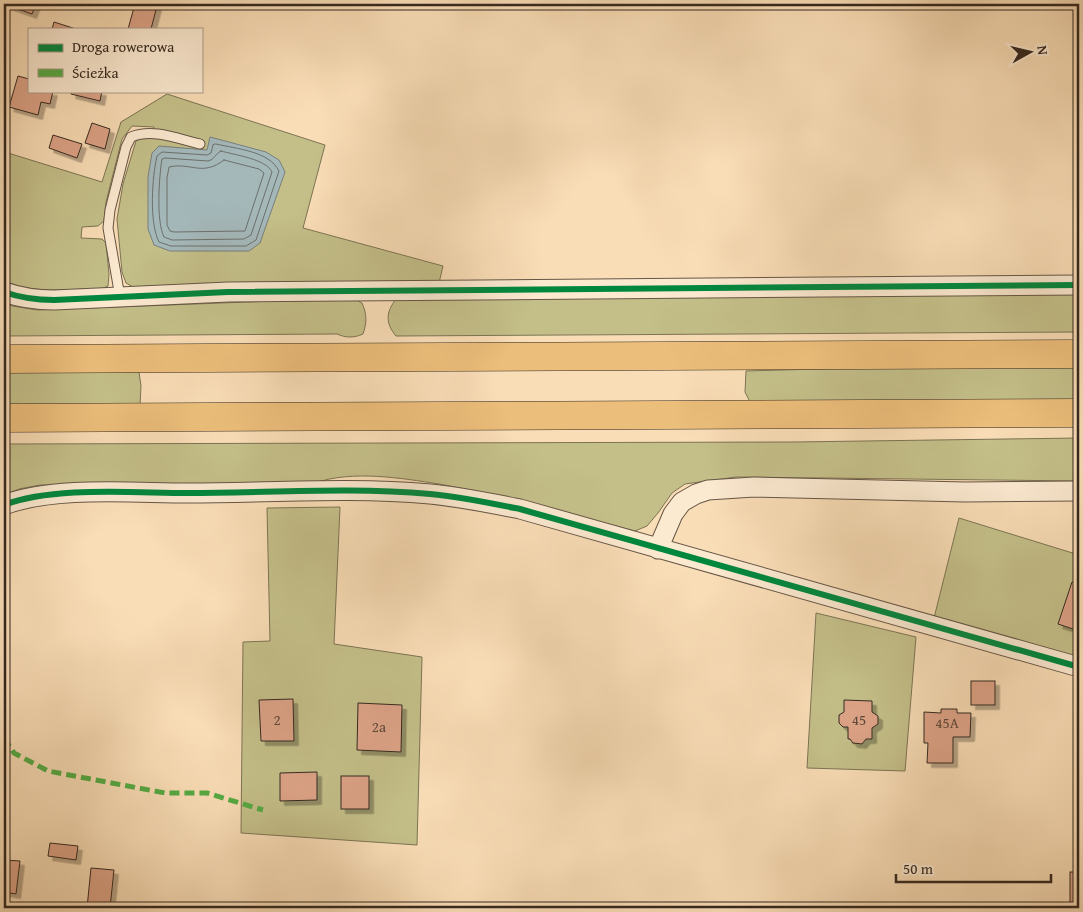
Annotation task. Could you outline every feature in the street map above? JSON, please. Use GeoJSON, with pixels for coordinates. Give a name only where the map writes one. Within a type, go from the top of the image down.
{"type":"FeatureCollection","features":[{"type":"Feature","properties":{"kind":"highway"},"geometry":{"type":"LineString","coordinates":[[4,360],[1079,354]]}},
{"type":"Feature","properties":{"kind":"highway"},"geometry":{"type":"LineString","coordinates":[[4,418],[1079,412]]}},
{"type":"Feature","properties":{"kind":"street"},"geometry":{"type":"LineString","coordinates":[[4,292],[16,297],[34,300],[285,292],[1079,285]]}},
{"type":"Feature","properties":{"kind":"street"},"geometry":{"type":"LineString","coordinates":[[658,549],[673,514],[682,502],[708,490],[754,487],[965,492],[1079,491]]}},
{"type":"Feature","properties":{"kind":"street"},"geometry":{"type":"LineString","coordinates":[[4,505],[36,496],[93,493],[343,492],[430,494],[467,498],[520,509],[1079,667]]}},
{"type":"Feature","properties":{"kind":"lane"},"geometry":{"type":"LineString","coordinates":[[120,297],[108,228],[110,210],[126,147],[131,137],[142,133],[154,133],[200,144]]}},
{"type":"Feature","properties":{"kind":"shaded area"},"geometry":{"type":"Polygon","coordinates":[[[167,94],[325,145],[303,228],[443,266],[439,283],[133,287],[126,283],[122,272],[117,219],[123,184],[136,141],[143,137],[152,137],[154,127],[132,126],[122,139],[106,202],[104,221],[98,226],[82,227],[81,238],[102,239],[106,243],[109,274],[108,286],[101,289],[47,290],[24,287],[4,280],[4,145],[8,153],[102,182],[121,122],[167,94]]]}},
{"type":"Feature","properties":{"kind":"shaded area"},"geometry":{"type":"Polygon","coordinates":[[[1079,292],[1079,332],[396,336],[390,327],[388,318],[390,308],[396,299],[1079,292]]]}},
{"type":"Feature","properties":{"kind":"shaded area"},"geometry":{"type":"Polygon","coordinates":[[[353,298],[362,303],[366,318],[363,334],[353,337],[337,334],[4,336],[4,303],[37,310],[353,298]]]}},
{"type":"Feature","properties":{"kind":"shaded area"},"geometry":{"type":"Polygon","coordinates":[[[1079,366],[1079,401],[750,402],[745,392],[746,371],[891,367],[1079,366]]]}},
{"type":"Feature","properties":{"kind":"shaded area"},"geometry":{"type":"Polygon","coordinates":[[[4,372],[139,372],[141,386],[140,405],[4,406],[4,372]]]}},
{"type":"Feature","properties":{"kind":"shaded area"},"geometry":{"type":"Polygon","coordinates":[[[1079,438],[1079,481],[736,477],[685,484],[672,493],[647,526],[635,531],[488,494],[409,479],[377,476],[345,477],[315,483],[40,485],[19,489],[4,495],[4,444],[793,442],[1079,438]]]}},
{"type":"Feature","properties":{"kind":"shaded area"},"geometry":{"type":"Polygon","coordinates":[[[340,507],[334,644],[422,657],[417,845],[241,833],[243,642],[270,641],[267,508],[340,507]]]}},
{"type":"Feature","properties":{"kind":"shaded area"},"geometry":{"type":"Polygon","coordinates":[[[959,518],[1079,555],[1079,661],[934,618],[959,518]]]}},
{"type":"Feature","properties":{"kind":"shaded area"},"geometry":{"type":"Polygon","coordinates":[[[816,613],[916,637],[905,771],[807,768],[816,613]]]}},
{"type":"Feature","properties":{"kind":"water"},"geometry":{"type":"Polygon","coordinates":[[[210,137],[266,152],[279,160],[285,172],[260,243],[249,251],[170,251],[154,245],[148,229],[148,177],[152,153],[159,146],[207,150],[210,137]]]}},
{"type":"Feature","properties":{"kind":"building"},"geometry":{"type":"Polygon","coordinates":[[[4,4],[36,4],[32,14],[4,4]]]}},
{"type":"Feature","properties":{"kind":"building"},"geometry":{"type":"Polygon","coordinates":[[[135,4],[157,6],[151,28],[128,28],[135,4]]]}},
{"type":"Feature","properties":{"kind":"building"},"geometry":{"type":"Polygon","coordinates":[[[54,22],[73,28],[52,28],[54,22]]]}},
{"type":"Feature","properties":{"kind":"building"},"geometry":{"type":"Polygon","coordinates":[[[18,76],[28,79],[28,92],[53,92],[50,104],[41,102],[38,115],[9,107],[18,76]]]}},
{"type":"Feature","properties":{"kind":"building"},"geometry":{"type":"Polygon","coordinates":[[[72,92],[102,92],[100,101],[71,94],[72,92]]]}},
{"type":"Feature","properties":{"kind":"building"},"geometry":{"type":"Polygon","coordinates":[[[92,123],[110,129],[105,149],[85,143],[92,123]]]}},
{"type":"Feature","properties":{"kind":"building"},"geometry":{"type":"Polygon","coordinates":[[[53,135],[82,144],[77,158],[49,148],[53,135]]]}},
{"type":"Feature","properties":{"kind":"building"},"geometry":{"type":"Polygon","coordinates":[[[1072,582],[1079,585],[1079,631],[1058,624],[1072,582]]]}},
{"type":"Feature","properties":{"kind":"building"},"geometry":{"type":"Polygon","coordinates":[[[971,681],[995,681],[995,705],[971,705],[971,681]]]}},
{"type":"Feature","properties":{"kind":"building"},"geometry":{"type":"Polygon","coordinates":[[[293,699],[294,741],[261,741],[259,700],[293,699]]]}},
{"type":"Feature","properties":{"kind":"building"},"geometry":{"type":"Polygon","coordinates":[[[844,700],[872,701],[872,712],[878,716],[878,724],[872,728],[872,739],[866,739],[862,744],[853,743],[848,739],[848,727],[843,727],[839,723],[839,715],[844,712],[844,700]]]}},
{"type":"Feature","properties":{"kind":"building"},"geometry":{"type":"Polygon","coordinates":[[[358,703],[402,705],[401,752],[357,750],[358,703]]]}},
{"type":"Feature","properties":{"kind":"building"},"geometry":{"type":"Polygon","coordinates":[[[941,709],[957,709],[957,713],[971,713],[970,737],[953,737],[953,763],[927,763],[928,743],[924,743],[924,712],[941,713],[941,709]]]}},
{"type":"Feature","properties":{"kind":"building"},"geometry":{"type":"Polygon","coordinates":[[[317,772],[317,800],[280,801],[280,773],[317,772]]]}},
{"type":"Feature","properties":{"kind":"building"},"geometry":{"type":"Polygon","coordinates":[[[341,776],[369,776],[369,809],[341,809],[341,776]]]}},
{"type":"Feature","properties":{"kind":"building"},"geometry":{"type":"Polygon","coordinates":[[[50,843],[78,846],[76,860],[48,856],[50,843]]]}},
{"type":"Feature","properties":{"kind":"building"},"geometry":{"type":"Polygon","coordinates":[[[4,860],[20,861],[16,894],[4,892],[4,860]]]}},
{"type":"Feature","properties":{"kind":"building"},"geometry":{"type":"Polygon","coordinates":[[[91,868],[114,870],[110,908],[87,908],[91,868]]]}},
{"type":"Feature","properties":{"kind":"building"},"geometry":{"type":"Polygon","coordinates":[[[1070,872],[1079,872],[1079,903],[1070,903],[1070,872]]]}},
{"type":"Feature","properties":{"kind":"marked path"},"geometry":{"type":"LineString","coordinates":[[4,738],[14,753],[48,771],[165,793],[207,793],[263,810]]}},
{"type":"Feature","properties":{"kind":"cycle path"},"geometry":{"type":"LineString","coordinates":[[4,292],[16,296],[54,300],[228,292],[1079,285]]}},
{"type":"Feature","properties":{"kind":"cycle path"},"geometry":{"type":"LineString","coordinates":[[4,505],[46,495],[94,492],[370,491],[430,494],[475,500],[520,509],[1079,667]]}}]}
